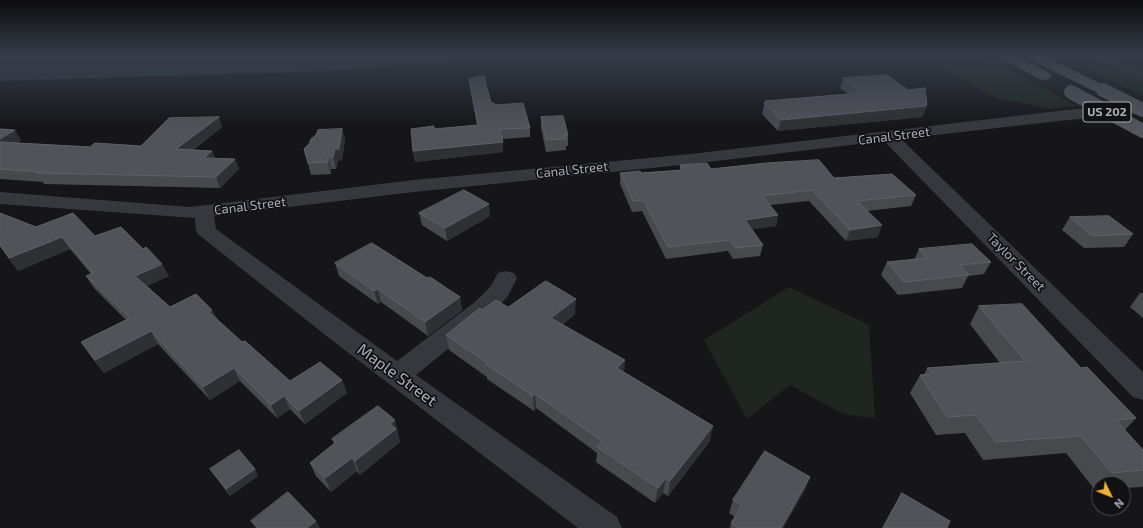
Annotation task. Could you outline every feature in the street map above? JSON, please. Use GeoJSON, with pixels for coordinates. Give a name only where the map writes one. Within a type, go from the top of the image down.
{"type":"FeatureCollection","features":[{"type":"Feature","properties":{"kind":"main road","name":"US 202"},"geometry":{"type":"LineString","coordinates":[[1050,80],[1143,131]]}},
{"type":"Feature","properties":{"kind":"main road","name":"US 202"},"geometry":{"type":"LineString","coordinates":[[1082,80],[1143,109]]}},
{"type":"Feature","properties":{"kind":"street","name":"Canal Street"},"geometry":{"type":"LineString","coordinates":[[0,198],[190,213],[204,212],[414,186],[684,159],[1067,115],[1143,109]]}},
{"type":"Feature","properties":{"kind":"street","name":"Taylor Street"},"geometry":{"type":"LineString","coordinates":[[888,136],[1143,389]]}},
{"type":"Feature","properties":{"kind":"street","name":"Maple Street"},"geometry":{"type":"LineString","coordinates":[[204,212],[206,231],[338,332],[605,528]]}},
{"type":"Feature","properties":{"kind":"street"},"geometry":{"type":"LineString","coordinates":[[397,375],[484,306],[500,291],[506,278]]}},
{"type":"Feature","properties":{"kind":"shaded area"},"geometry":{"type":"Polygon","coordinates":[[[0,80],[45,80],[0,81],[0,80]]]}},
{"type":"Feature","properties":{"kind":"shaded area"},"geometry":{"type":"Polygon","coordinates":[[[963,80],[1029,80],[1077,106],[1051,109],[996,98],[963,80]]]}},
{"type":"Feature","properties":{"kind":"shaded area"},"geometry":{"type":"Polygon","coordinates":[[[1109,80],[1143,80],[1143,95],[1109,80]]]}},
{"type":"Feature","properties":{"kind":"shaded area"},"geometry":{"type":"Polygon","coordinates":[[[789,287],[869,325],[875,418],[843,414],[790,385],[747,419],[704,340],[789,287]]]}},
{"type":"Feature","properties":{"kind":"building"},"geometry":{"type":"Polygon","coordinates":[[[469,80],[485,80],[491,103],[494,103],[495,105],[523,103],[530,128],[499,129],[503,142],[413,151],[411,129],[434,126],[434,129],[478,125],[469,80]]]}},
{"type":"Feature","properties":{"kind":"building"},"geometry":{"type":"Polygon","coordinates":[[[845,80],[893,80],[908,90],[925,88],[927,105],[781,120],[764,103],[767,103],[765,101],[862,93],[845,80]]]}},
{"type":"Feature","properties":{"kind":"building"},"geometry":{"type":"Polygon","coordinates":[[[563,116],[568,135],[565,135],[566,139],[546,140],[541,117],[563,116]]]}},
{"type":"Feature","properties":{"kind":"building"},"geometry":{"type":"Polygon","coordinates":[[[219,117],[176,149],[212,151],[204,158],[235,159],[216,177],[37,173],[41,172],[0,169],[0,142],[90,147],[95,143],[141,146],[169,118],[219,117]]]}},
{"type":"Feature","properties":{"kind":"building"},"geometry":{"type":"Polygon","coordinates":[[[0,129],[15,130],[0,139],[0,129]]]}},
{"type":"Feature","properties":{"kind":"building"},"geometry":{"type":"Polygon","coordinates":[[[342,129],[339,149],[335,149],[333,157],[328,157],[328,162],[308,163],[304,149],[316,135],[318,130],[342,129]]]}},
{"type":"Feature","properties":{"kind":"building"},"geometry":{"type":"Polygon","coordinates":[[[819,160],[834,178],[892,174],[916,195],[857,201],[882,225],[850,230],[812,190],[762,196],[778,215],[745,220],[763,245],[735,248],[730,240],[668,247],[643,200],[633,201],[620,173],[683,170],[680,165],[707,163],[711,169],[767,163],[819,160]]]}},
{"type":"Feature","properties":{"kind":"building"},"geometry":{"type":"Polygon","coordinates":[[[464,190],[489,204],[445,228],[419,213],[464,190]]]}},
{"type":"Feature","properties":{"kind":"building"},"geometry":{"type":"Polygon","coordinates":[[[0,213],[36,227],[73,213],[95,236],[121,227],[143,249],[146,247],[162,264],[135,276],[170,307],[196,294],[212,310],[209,312],[242,342],[245,341],[290,381],[320,362],[342,380],[299,411],[284,396],[271,405],[234,368],[203,387],[151,331],[95,360],[81,342],[130,318],[86,276],[93,273],[62,237],[9,258],[0,245],[0,213]]]}},
{"type":"Feature","properties":{"kind":"building"},"geometry":{"type":"Polygon","coordinates":[[[1109,216],[1133,234],[1092,236],[1070,217],[1109,216]]]}},
{"type":"Feature","properties":{"kind":"building"},"geometry":{"type":"Polygon","coordinates":[[[372,243],[427,278],[430,277],[460,297],[425,322],[378,289],[374,291],[335,263],[372,243]]]}},
{"type":"Feature","properties":{"kind":"building"},"geometry":{"type":"Polygon","coordinates":[[[972,244],[991,262],[960,265],[969,275],[904,282],[887,262],[927,258],[919,249],[972,244]]]}},
{"type":"Feature","properties":{"kind":"building"},"geometry":{"type":"Polygon","coordinates":[[[546,281],[576,299],[551,318],[625,360],[617,368],[713,426],[670,481],[666,478],[658,488],[597,447],[602,441],[535,394],[533,396],[446,335],[480,308],[482,310],[496,300],[508,307],[546,281]]]}},
{"type":"Feature","properties":{"kind":"building"},"geometry":{"type":"Polygon","coordinates":[[[1022,304],[1081,368],[1087,367],[1136,418],[1116,420],[1143,450],[1143,470],[1112,473],[1081,436],[996,442],[976,415],[947,417],[920,375],[932,374],[927,368],[1025,361],[979,306],[1022,304]]]}},
{"type":"Feature","properties":{"kind":"building"},"geometry":{"type":"Polygon","coordinates":[[[378,406],[395,420],[390,424],[396,429],[355,461],[352,458],[325,478],[310,463],[336,442],[332,439],[378,406]]]}},
{"type":"Feature","properties":{"kind":"building"},"geometry":{"type":"Polygon","coordinates":[[[239,450],[255,469],[226,489],[210,469],[239,450]]]}},
{"type":"Feature","properties":{"kind":"building"},"geometry":{"type":"Polygon","coordinates":[[[765,451],[810,477],[781,528],[738,528],[731,523],[742,505],[733,500],[765,451]]]}},
{"type":"Feature","properties":{"kind":"building"},"geometry":{"type":"Polygon","coordinates":[[[288,492],[316,521],[307,528],[257,528],[251,521],[288,492]]]}},
{"type":"Feature","properties":{"kind":"building"},"geometry":{"type":"Polygon","coordinates":[[[902,493],[950,521],[947,528],[884,528],[902,493]]]}}]}
